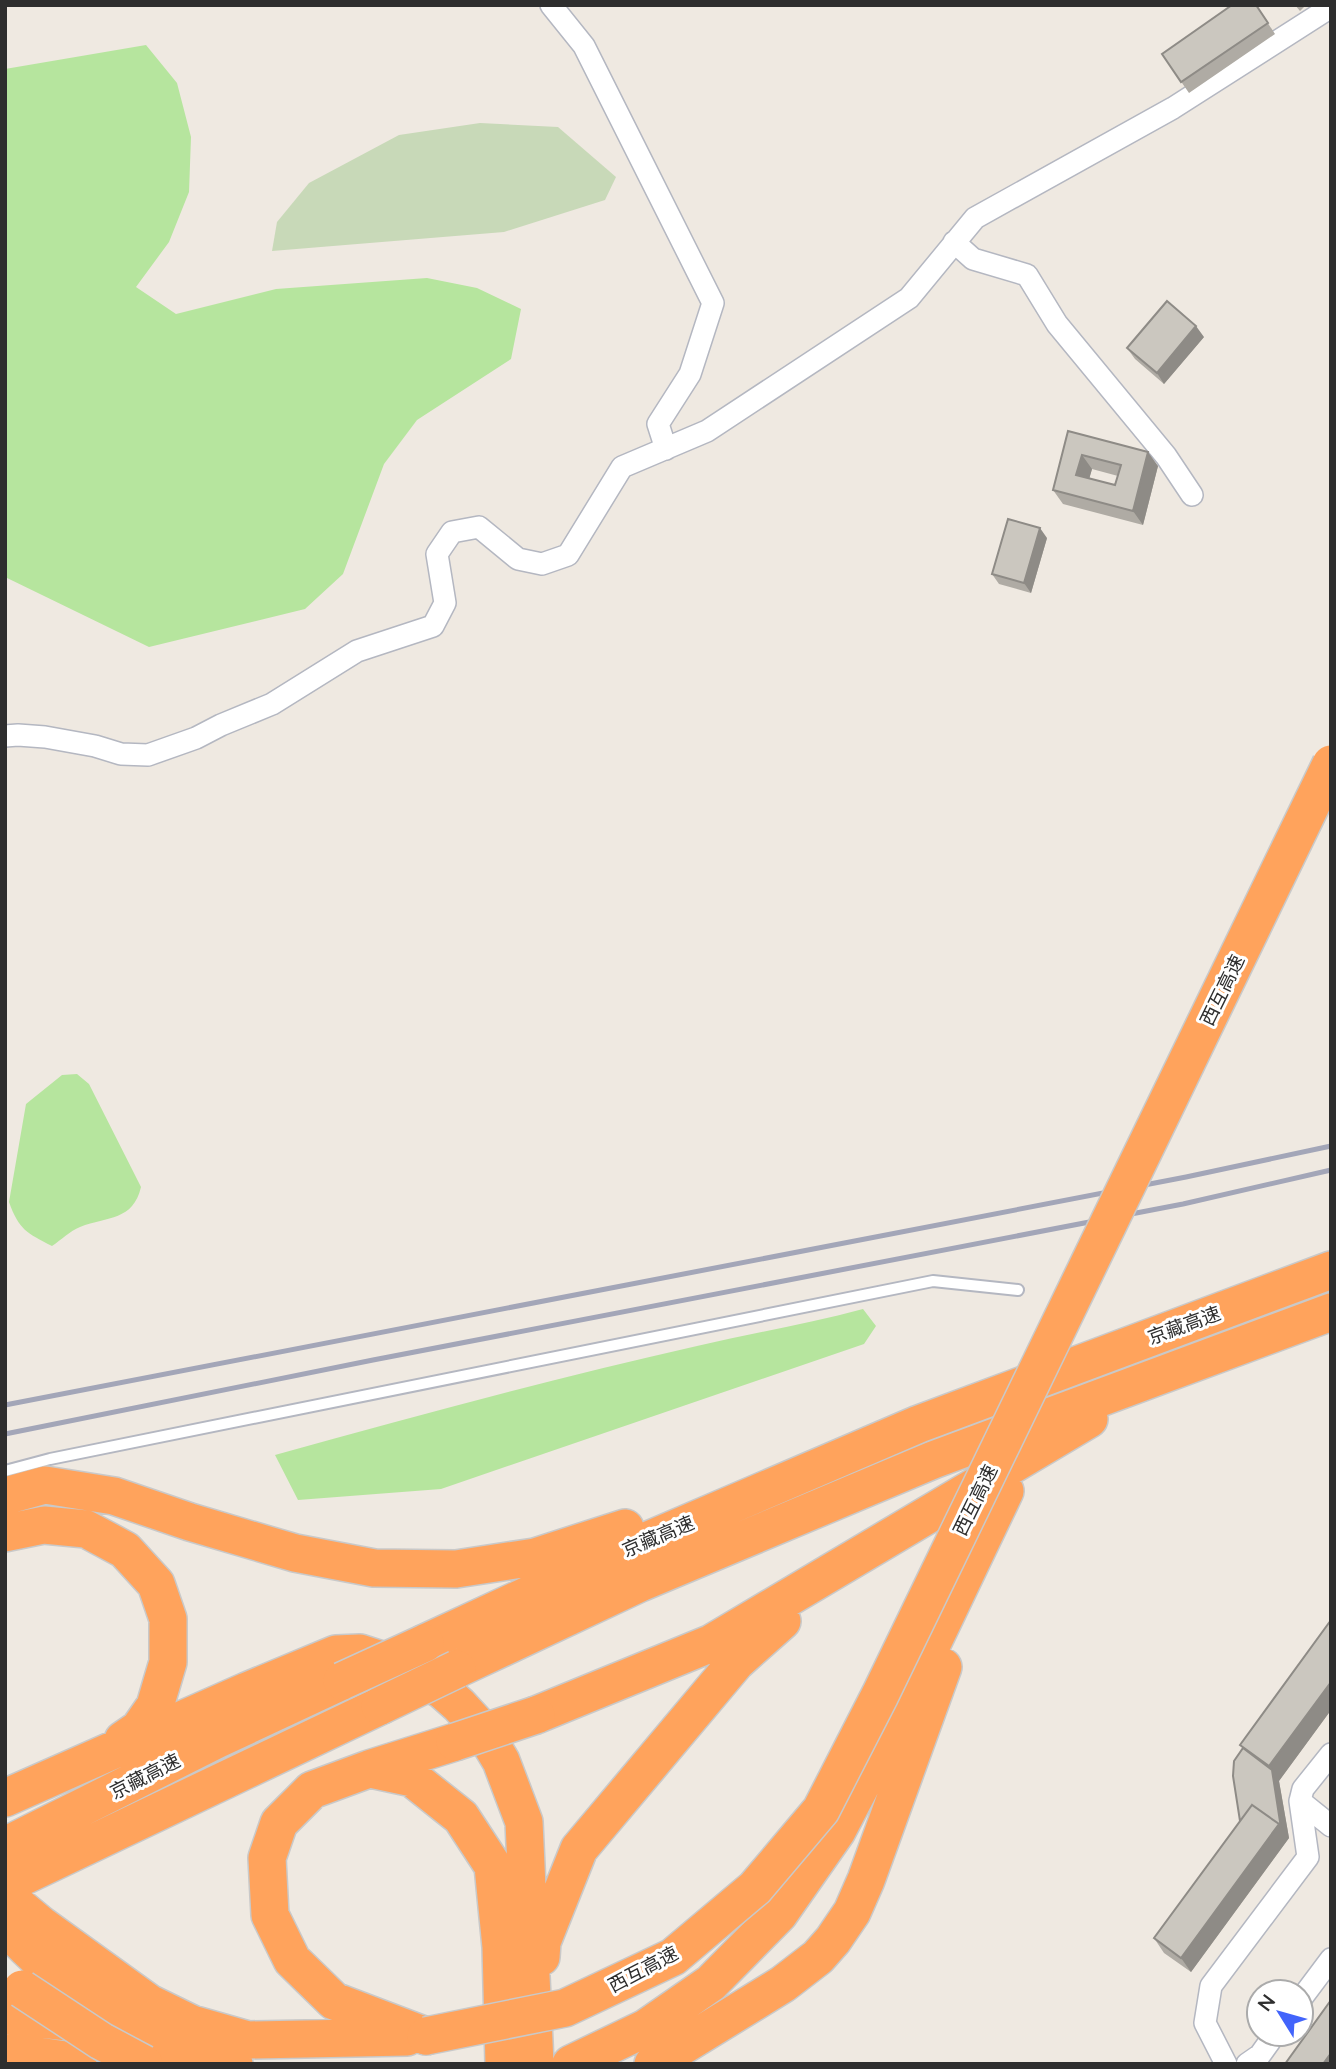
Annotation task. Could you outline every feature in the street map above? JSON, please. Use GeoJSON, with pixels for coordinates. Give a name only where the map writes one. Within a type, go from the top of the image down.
{"type":"FeatureCollection","features":[{"type":"Feature","properties":{"kind":"highway","name":"西互高速"},"geometry":{"type":"LineString","coordinates":[[5,1895],[41,1925],[149,2003],[192,2024],[248,2040],[425,2036],[565,2008],[673,1957],[755,1888],[821,1810],[880,1695],[1331,764]]}},
{"type":"Feature","properties":{"kind":"highway","name":"西互高速"},"geometry":{"type":"LineString","coordinates":[[1005,1491],[1331,816]]}},
{"type":"Feature","properties":{"kind":"highway","name":"京藏高速"},"geometry":{"type":"LineString","coordinates":[[10,1843],[218,1739],[623,1551],[919,1424],[1331,1270]]}},
{"type":"Feature","properties":{"kind":"highway","name":"京藏高速"},"geometry":{"type":"LineString","coordinates":[[5,1885],[640,1583],[933,1460],[1331,1312]]}},
{"type":"Feature","properties":{"kind":"highway"},"geometry":{"type":"LineString","coordinates":[[425,2036],[334,2001],[292,1960],[270,1915],[267,1858],[279,1823],[312,1790],[536,1715],[712,1643],[815,1585],[1166,1373]]}},
{"type":"Feature","properties":{"kind":"highway"},"geometry":{"type":"LineString","coordinates":[[5,1496],[45,1485],[114,1496],[295,1553],[374,1568],[456,1569],[535,1557],[620,1530],[723,1489],[919,1424]]}},
{"type":"Feature","properties":{"kind":"highway"},"geometry":{"type":"LineString","coordinates":[[653,2064],[801,1971],[833,1940],[852,1912],[905,1774],[1005,1491]]}},
{"type":"Feature","properties":{"kind":"highway"},"geometry":{"type":"LineString","coordinates":[[571,2064],[646,2028],[711,1983],[779,1914],[838,1831],[1005,1491]]}},
{"type":"Feature","properties":{"kind":"highway"},"geometry":{"type":"LineString","coordinates":[[5,1523],[19,1516],[81,1509],[169,1530],[249,1539]]}},
{"type":"Feature","properties":{"kind":"highway"},"geometry":{"type":"LineString","coordinates":[[5,1533],[44,1525],[86,1529],[125,1550],[156,1584],[167,1619],[168,1662],[155,1706],[139,1729],[89,1762]]}},
{"type":"Feature","properties":{"kind":"highway"},"geometry":{"type":"LineString","coordinates":[[525,2059],[542,1942],[579,1849],[736,1662],[784,1619],[815,1585]]}},
{"type":"Feature","properties":{"kind":"highway"},"geometry":{"type":"LineString","coordinates":[[5,1798],[247,1690],[336,1654],[360,1653],[393,1663],[423,1677],[459,1704],[483,1731],[502,1761],[524,1822],[525,2059]]}},
{"type":"Feature","properties":{"kind":"highway"},"geometry":{"type":"LineString","coordinates":[[369,1769],[412,1778],[461,1817],[492,1866],[501,1947],[525,2059]]}},
{"type":"Feature","properties":{"kind":"highway"},"geometry":{"type":"LineString","coordinates":[[5,1926],[23,1946],[155,2054]]}},
{"type":"Feature","properties":{"kind":"highway"},"geometry":{"type":"LineString","coordinates":[[5,1975],[101,2041],[155,2054],[234,2064]]}},
{"type":"Feature","properties":{"kind":"highway"},"geometry":{"type":"LineString","coordinates":[[5,2015],[105,2026],[155,2054]]}},
{"type":"Feature","properties":{"kind":"highway"},"geometry":{"type":"LineString","coordinates":[[5,2053],[78,2064]]}},
{"type":"Feature","properties":{"kind":"street"},"geometry":{"type":"LineString","coordinates":[[551,5],[584,46],[713,303],[690,374],[658,424],[666,449]]}},
{"type":"Feature","properties":{"kind":"street"},"geometry":{"type":"LineString","coordinates":[[5,736],[45,737],[95,746],[121,754],[148,755],[196,738],[272,704],[357,651],[433,626],[445,603],[437,554],[452,532],[479,527],[518,559],[542,564],[568,555],[622,467],[707,431],[909,298],[975,218],[1173,108],[1331,7]]}},
{"type":"Feature","properties":{"kind":"street"},"geometry":{"type":"LineString","coordinates":[[954,242],[973,259],[1027,275],[1057,324],[1166,456],[1192,495]]}},
{"type":"Feature","properties":{"kind":"street"},"geometry":{"type":"LineString","coordinates":[[1226,2064],[1205,2023],[1211,1986],[1308,1857],[1300,1801],[1304,1789],[1331,1754]]}},
{"type":"Feature","properties":{"kind":"street"},"geometry":{"type":"LineString","coordinates":[[1300,1801],[1331,1826]]}},
{"type":"Feature","properties":{"kind":"street"},"geometry":{"type":"LineString","coordinates":[[1315,1980],[1331,1959]]}},
{"type":"Feature","properties":{"kind":"street"},"geometry":{"type":"LineString","coordinates":[[1247,2064],[1265,2048]]}},
{"type":"Feature","properties":{"kind":"lane"},"geometry":{"type":"LineString","coordinates":[[5,1471],[77,1454],[933,1281],[1018,1290]]}},
{"type":"Feature","properties":{"kind":"green space"},"geometry":{"type":"Polygon","coordinates":[[[146,45],[177,83],[191,137],[189,192],[169,242],[136,287],[176,314],[276,289],[427,278],[477,288],[521,309],[511,359],[417,420],[384,464],[343,574],[305,609],[149,647],[5,577],[5,69],[146,45]]]}},
{"type":"Feature","properties":{"kind":"green space"},"geometry":{"type":"Polygon","coordinates":[[[480,123],[558,127],[616,177],[605,200],[504,232],[272,251],[277,222],[309,183],[399,135],[480,123]]]}},
{"type":"Feature","properties":{"kind":"green space"},"geometry":{"type":"Polygon","coordinates":[[[77,1074],[89,1084],[141,1187],[137,1198],[126,1212],[76,1229],[52,1246],[20,1225],[9,1202],[26,1104],[62,1075],[77,1074]]]}},
{"type":"Feature","properties":{"kind":"green space"},"geometry":{"type":"Polygon","coordinates":[[[863,1309],[876,1326],[864,1344],[441,1489],[298,1500],[275,1455],[591,1371],[863,1309]]]}},
{"type":"Feature","properties":{"kind":"building"},"geometry":{"type":"Polygon","coordinates":[[[1232,5],[1256,5],[1268,23],[1181,82],[1162,54],[1232,5]]]}},
{"type":"Feature","properties":{"kind":"building"},"geometry":{"type":"Polygon","coordinates":[[[1167,301],[1196,326],[1157,373],[1127,348],[1167,301]]]}},
{"type":"Feature","properties":{"kind":"building"},"geometry":{"type":"Polygon","coordinates":[[[1068,431],[1148,452],[1133,511],[1053,490],[1068,431]],[[1082,455],[1076,475],[1115,485],[1121,465],[1082,455]]]}},
{"type":"Feature","properties":{"kind":"building"},"geometry":{"type":"Polygon","coordinates":[[[1008,519],[1040,528],[1024,583],[992,574],[1008,519]]]}},
{"type":"Feature","properties":{"kind":"building"},"geometry":{"type":"Polygon","coordinates":[[[1331,1620],[1331,1682],[1269,1766],[1240,1745],[1331,1620]]]}},
{"type":"Feature","properties":{"kind":"building"},"geometry":{"type":"Polygon","coordinates":[[[1243,1748],[1272,1770],[1281,1828],[1252,1805],[1240,1821],[1233,1776],[1234,1761],[1243,1748]]]}},
{"type":"Feature","properties":{"kind":"building"},"geometry":{"type":"Polygon","coordinates":[[[1252,1805],[1279,1824],[1181,1958],[1154,1938],[1252,1805]]]}},
{"type":"Feature","properties":{"kind":"building"},"geometry":{"type":"Polygon","coordinates":[[[1331,2000],[1331,2053],[1323,2064],[1285,2064],[1296,2048],[1315,2048],[1315,2022],[1331,2000]]]}},
{"type":"Feature","properties":{"kind":"railway"},"geometry":{"type":"LineString","coordinates":[[5,1405],[1186,1177],[1331,1146]]}},
{"type":"Feature","properties":{"kind":"railway"},"geometry":{"type":"LineString","coordinates":[[5,1434],[373,1360],[1183,1204],[1331,1170]]}}]}
